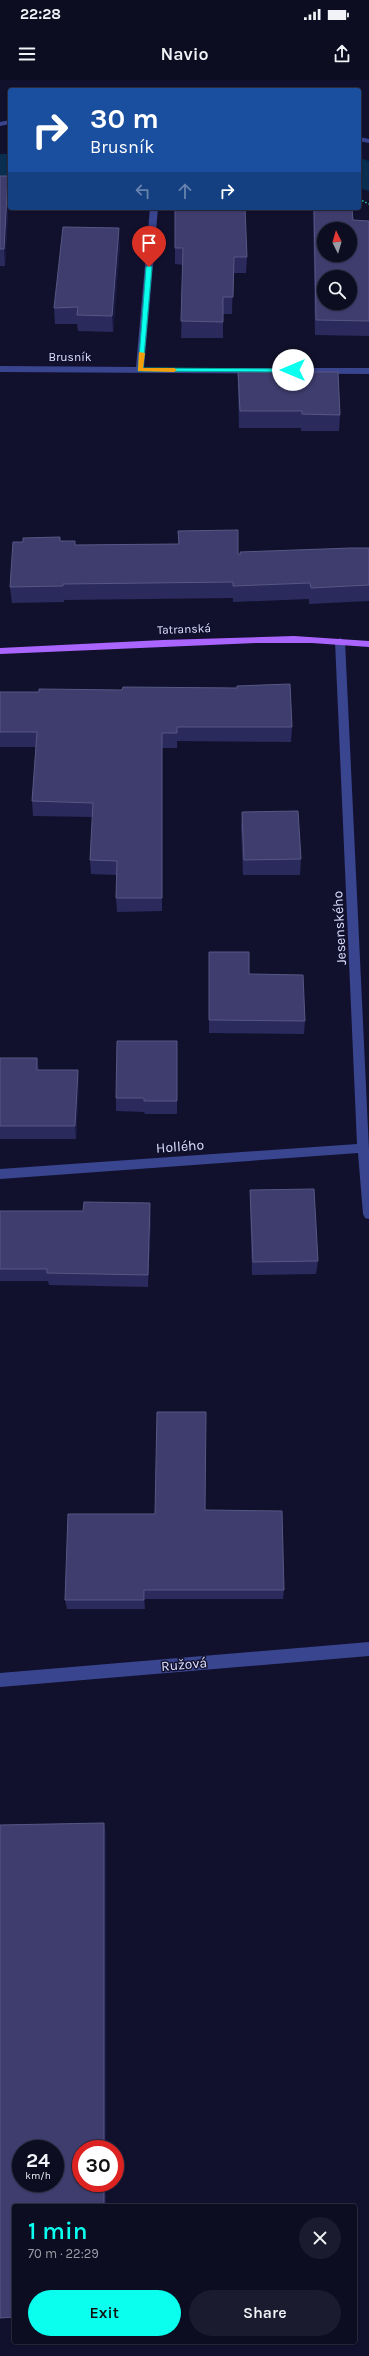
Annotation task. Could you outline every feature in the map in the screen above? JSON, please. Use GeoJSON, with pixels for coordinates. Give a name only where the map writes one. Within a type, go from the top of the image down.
{"type":"FeatureCollection","features":[{"type":"Feature","properties":{"kind":"main road","name":"Tatranská"},"geometry":{"type":"LineString","coordinates":[[0,651],[161,642],[283,639],[340,641],[369,644]]}},
{"type":"Feature","properties":{"kind":"street"},"geometry":{"type":"LineString","coordinates":[[140,370],[154,210]]}},
{"type":"Feature","properties":{"kind":"street","name":"Brusník"},"geometry":{"type":"LineString","coordinates":[[0,369],[369,371]]}},
{"type":"Feature","properties":{"kind":"street","name":"Jesenského"},"geometry":{"type":"LineString","coordinates":[[340,641],[363,1148],[369,1214]]}},
{"type":"Feature","properties":{"kind":"street","name":"Hollého"},"geometry":{"type":"LineString","coordinates":[[0,1174],[363,1148]]}},
{"type":"Feature","properties":{"kind":"street","name":"Ružová"},"geometry":{"type":"LineString","coordinates":[[0,1680],[369,1649]]}},
{"type":"Feature","properties":{"kind":"building"},"geometry":{"type":"Polygon","coordinates":[[[0,176],[8,176],[4,249],[0,249],[0,176]]]}},
{"type":"Feature","properties":{"kind":"building"},"geometry":{"type":"Polygon","coordinates":[[[175,210],[245,210],[247,257],[234,257],[233,297],[223,297],[223,322],[181,321],[183,248],[175,248],[175,210]]]}},
{"type":"Feature","properties":{"kind":"building"},"geometry":{"type":"Polygon","coordinates":[[[314,210],[352,210],[353,220],[369,221],[369,321],[316,320],[314,210]]]}},
{"type":"Feature","properties":{"kind":"building"},"geometry":{"type":"Polygon","coordinates":[[[63,227],[119,228],[112,316],[77,315],[78,307],[54,308],[63,227]]]}},
{"type":"Feature","properties":{"kind":"building"},"geometry":{"type":"Polygon","coordinates":[[[238,372],[338,372],[340,415],[302,414],[302,411],[240,411],[238,372]]]}},
{"type":"Feature","properties":{"kind":"building"},"geometry":{"type":"Polygon","coordinates":[[[238,530],[238,554],[241,554],[240,552],[369,548],[369,585],[311,588],[310,583],[233,586],[233,582],[63,584],[63,586],[10,587],[13,542],[23,542],[23,538],[60,537],[60,541],[75,541],[75,545],[179,544],[178,531],[238,530]]]}},
{"type":"Feature","properties":{"kind":"building"},"geometry":{"type":"Polygon","coordinates":[[[290,684],[292,727],[177,727],[177,733],[162,733],[162,898],[116,898],[117,861],[90,860],[93,803],[32,801],[37,732],[0,732],[0,692],[39,692],[39,689],[122,690],[123,687],[237,688],[237,686],[290,684]]]}},
{"type":"Feature","properties":{"kind":"building"},"geometry":{"type":"Polygon","coordinates":[[[298,811],[301,859],[244,860],[242,812],[298,811]]]}},
{"type":"Feature","properties":{"kind":"building"},"geometry":{"type":"Polygon","coordinates":[[[209,952],[249,952],[249,974],[303,975],[305,1021],[209,1020],[209,952]]]}},
{"type":"Feature","properties":{"kind":"building"},"geometry":{"type":"Polygon","coordinates":[[[117,1041],[177,1041],[177,1101],[144,1101],[144,1098],[116,1098],[117,1041]]]}},
{"type":"Feature","properties":{"kind":"building"},"geometry":{"type":"Polygon","coordinates":[[[0,1058],[37,1058],[37,1070],[78,1070],[75,1126],[0,1126],[0,1058]]]}},
{"type":"Feature","properties":{"kind":"building"},"geometry":{"type":"Polygon","coordinates":[[[314,1189],[318,1261],[253,1262],[250,1190],[314,1189]]]}},
{"type":"Feature","properties":{"kind":"building"},"geometry":{"type":"Polygon","coordinates":[[[84,1202],[150,1203],[148,1275],[47,1273],[47,1269],[0,1269],[0,1211],[83,1211],[84,1202]]]}},
{"type":"Feature","properties":{"kind":"building"},"geometry":{"type":"Polygon","coordinates":[[[157,1412],[206,1412],[205,1510],[282,1511],[284,1590],[144,1590],[144,1600],[65,1600],[68,1514],[155,1514],[157,1412]]]}},
{"type":"Feature","properties":{"kind":"building"},"geometry":{"type":"Polygon","coordinates":[[[104,1823],[104,2140],[72,2140],[72,2192],[104,2192],[104,2204],[12,2204],[12,2317],[0,2318],[0,1825],[104,1823]]]}},
{"type":"Feature","properties":{"kind":"waterway","name":"Brusník"},"geometry":{"type":"LineString","coordinates":[[0,169],[8,169]]}},
{"type":"Feature","properties":{"kind":"waterway","name":"Brusník"},"geometry":{"type":"LineString","coordinates":[[361,174],[369,176]]}},
{"type":"Feature","properties":{"kind":"slow traffic"},"geometry":{"type":"LineString","coordinates":[[141,353],[140,370],[174,370]]}},
{"type":"Feature","properties":{"kind":"route"},"geometry":{"type":"LineString","coordinates":[[149,267],[140,370],[293,370]]}}]}
